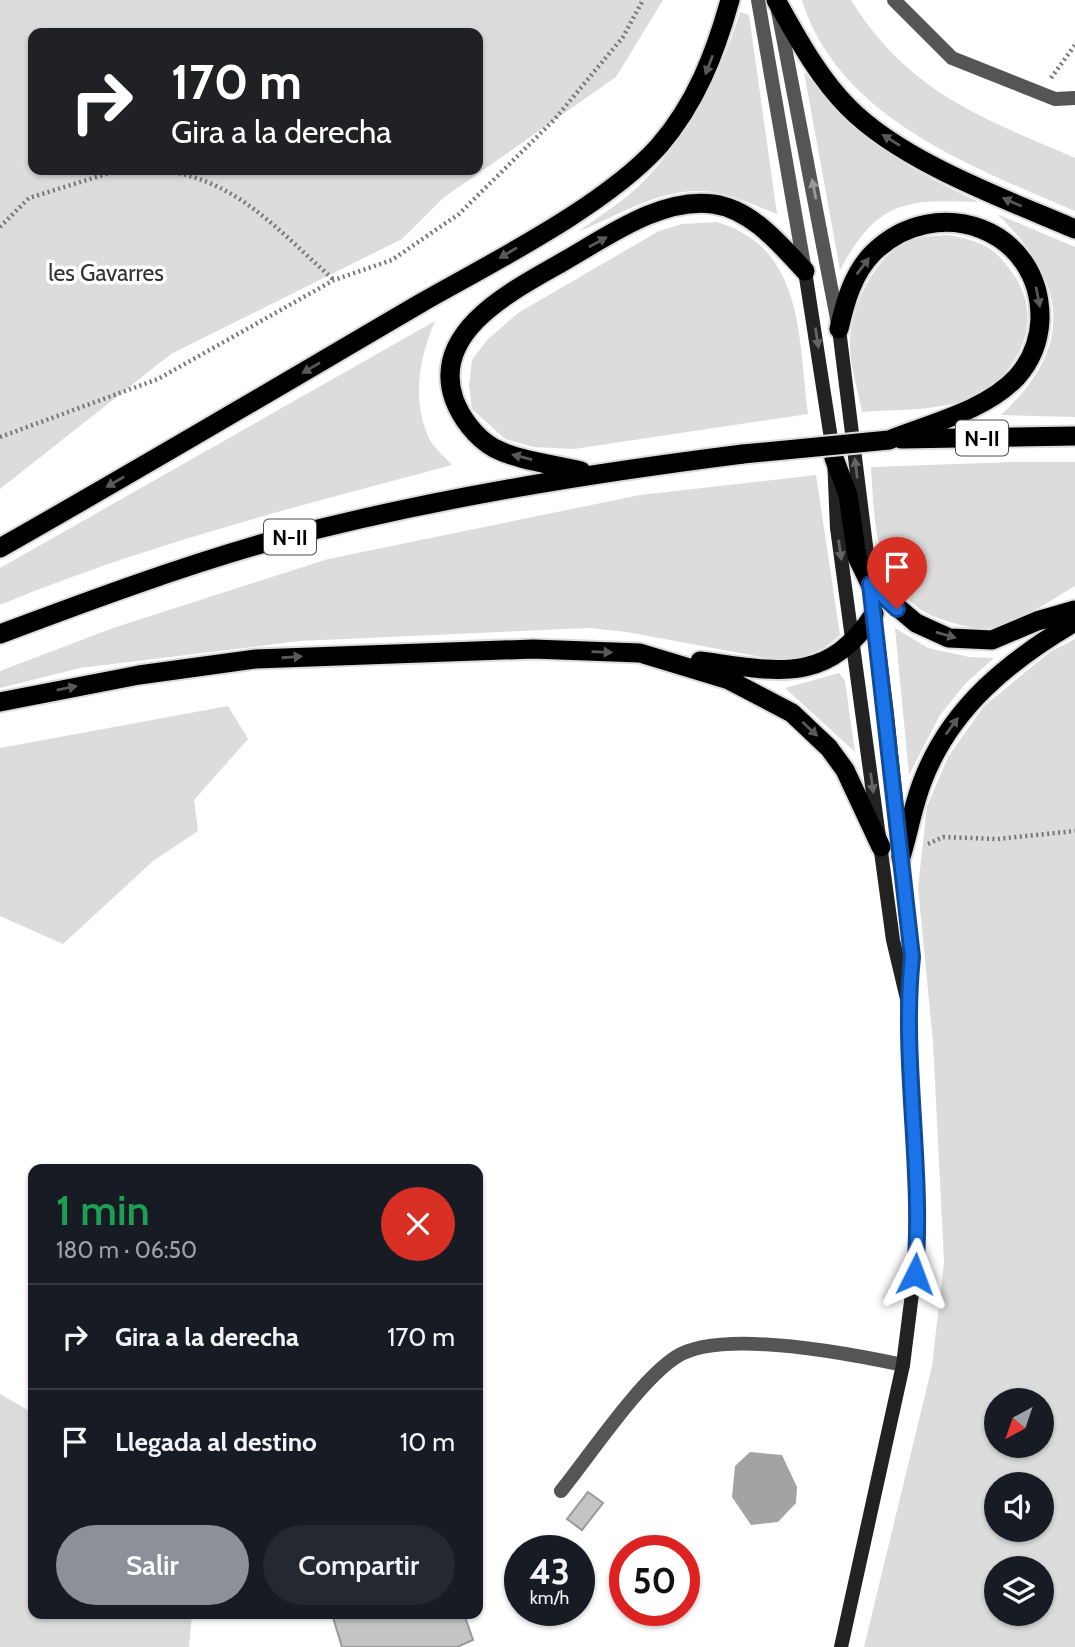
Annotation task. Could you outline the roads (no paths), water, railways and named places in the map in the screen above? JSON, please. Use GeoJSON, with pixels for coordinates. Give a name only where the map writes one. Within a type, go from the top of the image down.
{"type":"FeatureCollection","features":[{"type":"Feature","properties":{"kind":"highway"},"geometry":{"type":"LineString","coordinates":[[0,548],[510,252],[621,180],[659,145],[683,114],[708,70],[730,0]]}},
{"type":"Feature","properties":{"kind":"highway"},"geometry":{"type":"LineString","coordinates":[[776,0],[822,76],[850,110],[872,128],[951,173],[1075,229]]}},
{"type":"Feature","properties":{"kind":"highway"},"geometry":{"type":"LineString","coordinates":[[588,473],[498,450],[479,437],[464,418],[453,396],[451,365],[459,341],[483,315],[515,290],[613,234],[660,212],[688,205],[728,207],[758,225],[805,271]]}},
{"type":"Feature","properties":{"kind":"highway"},"geometry":{"type":"LineString","coordinates":[[839,329],[853,280],[873,253],[911,226],[945,221],[975,228],[1004,242],[1030,272],[1039,296],[1040,326],[1031,357],[1016,377],[974,408],[889,439]]}},
{"type":"Feature","properties":{"kind":"highway","name":"N-II"},"geometry":{"type":"LineString","coordinates":[[0,634],[107,593],[274,541],[425,504],[588,473],[889,439],[1075,436]]}},
{"type":"Feature","properties":{"kind":"highway"},"geometry":{"type":"LineString","coordinates":[[834,457],[848,495],[857,557],[870,584],[916,623],[949,638],[992,640],[1037,621],[1075,610]]}},
{"type":"Feature","properties":{"kind":"highway"},"geometry":{"type":"LineString","coordinates":[[0,702],[139,675],[256,659],[391,652],[533,649],[640,653],[755,668],[802,668],[829,660],[852,642],[874,614]]}},
{"type":"Feature","properties":{"kind":"highway"},"geometry":{"type":"LineString","coordinates":[[902,860],[923,778],[954,722],[990,681],[1044,640],[1075,622]]}},
{"type":"Feature","properties":{"kind":"highway"},"geometry":{"type":"LineString","coordinates":[[640,653],[729,680],[792,713],[820,739],[845,770],[881,847]]}},
{"type":"Feature","properties":{"kind":"main road"},"geometry":{"type":"LineString","coordinates":[[805,271],[834,457],[837,528],[893,940],[907,999],[917,1167],[917,1242],[912,1314],[841,1647]]}},
{"type":"Feature","properties":{"kind":"main road"},"geometry":{"type":"LineString","coordinates":[[839,329],[912,957],[907,999]]}},
{"type":"Feature","properties":{"kind":"street"},"geometry":{"type":"LineString","coordinates":[[758,0],[805,271]]}},
{"type":"Feature","properties":{"kind":"street"},"geometry":{"type":"LineString","coordinates":[[776,0],[839,329]]}},
{"type":"Feature","properties":{"kind":"street"},"geometry":{"type":"LineString","coordinates":[[894,0],[952,58],[1055,99],[1075,99]]}},
{"type":"Feature","properties":{"kind":"street"},"geometry":{"type":"LineString","coordinates":[[561,1491],[652,1377],[677,1356],[715,1343],[837,1352],[903,1365]]}},
{"type":"Feature","properties":{"kind":"park label","name":"les Gavarres"},"geometry":{"type":"Point","coordinates":[106,273]}}]}
